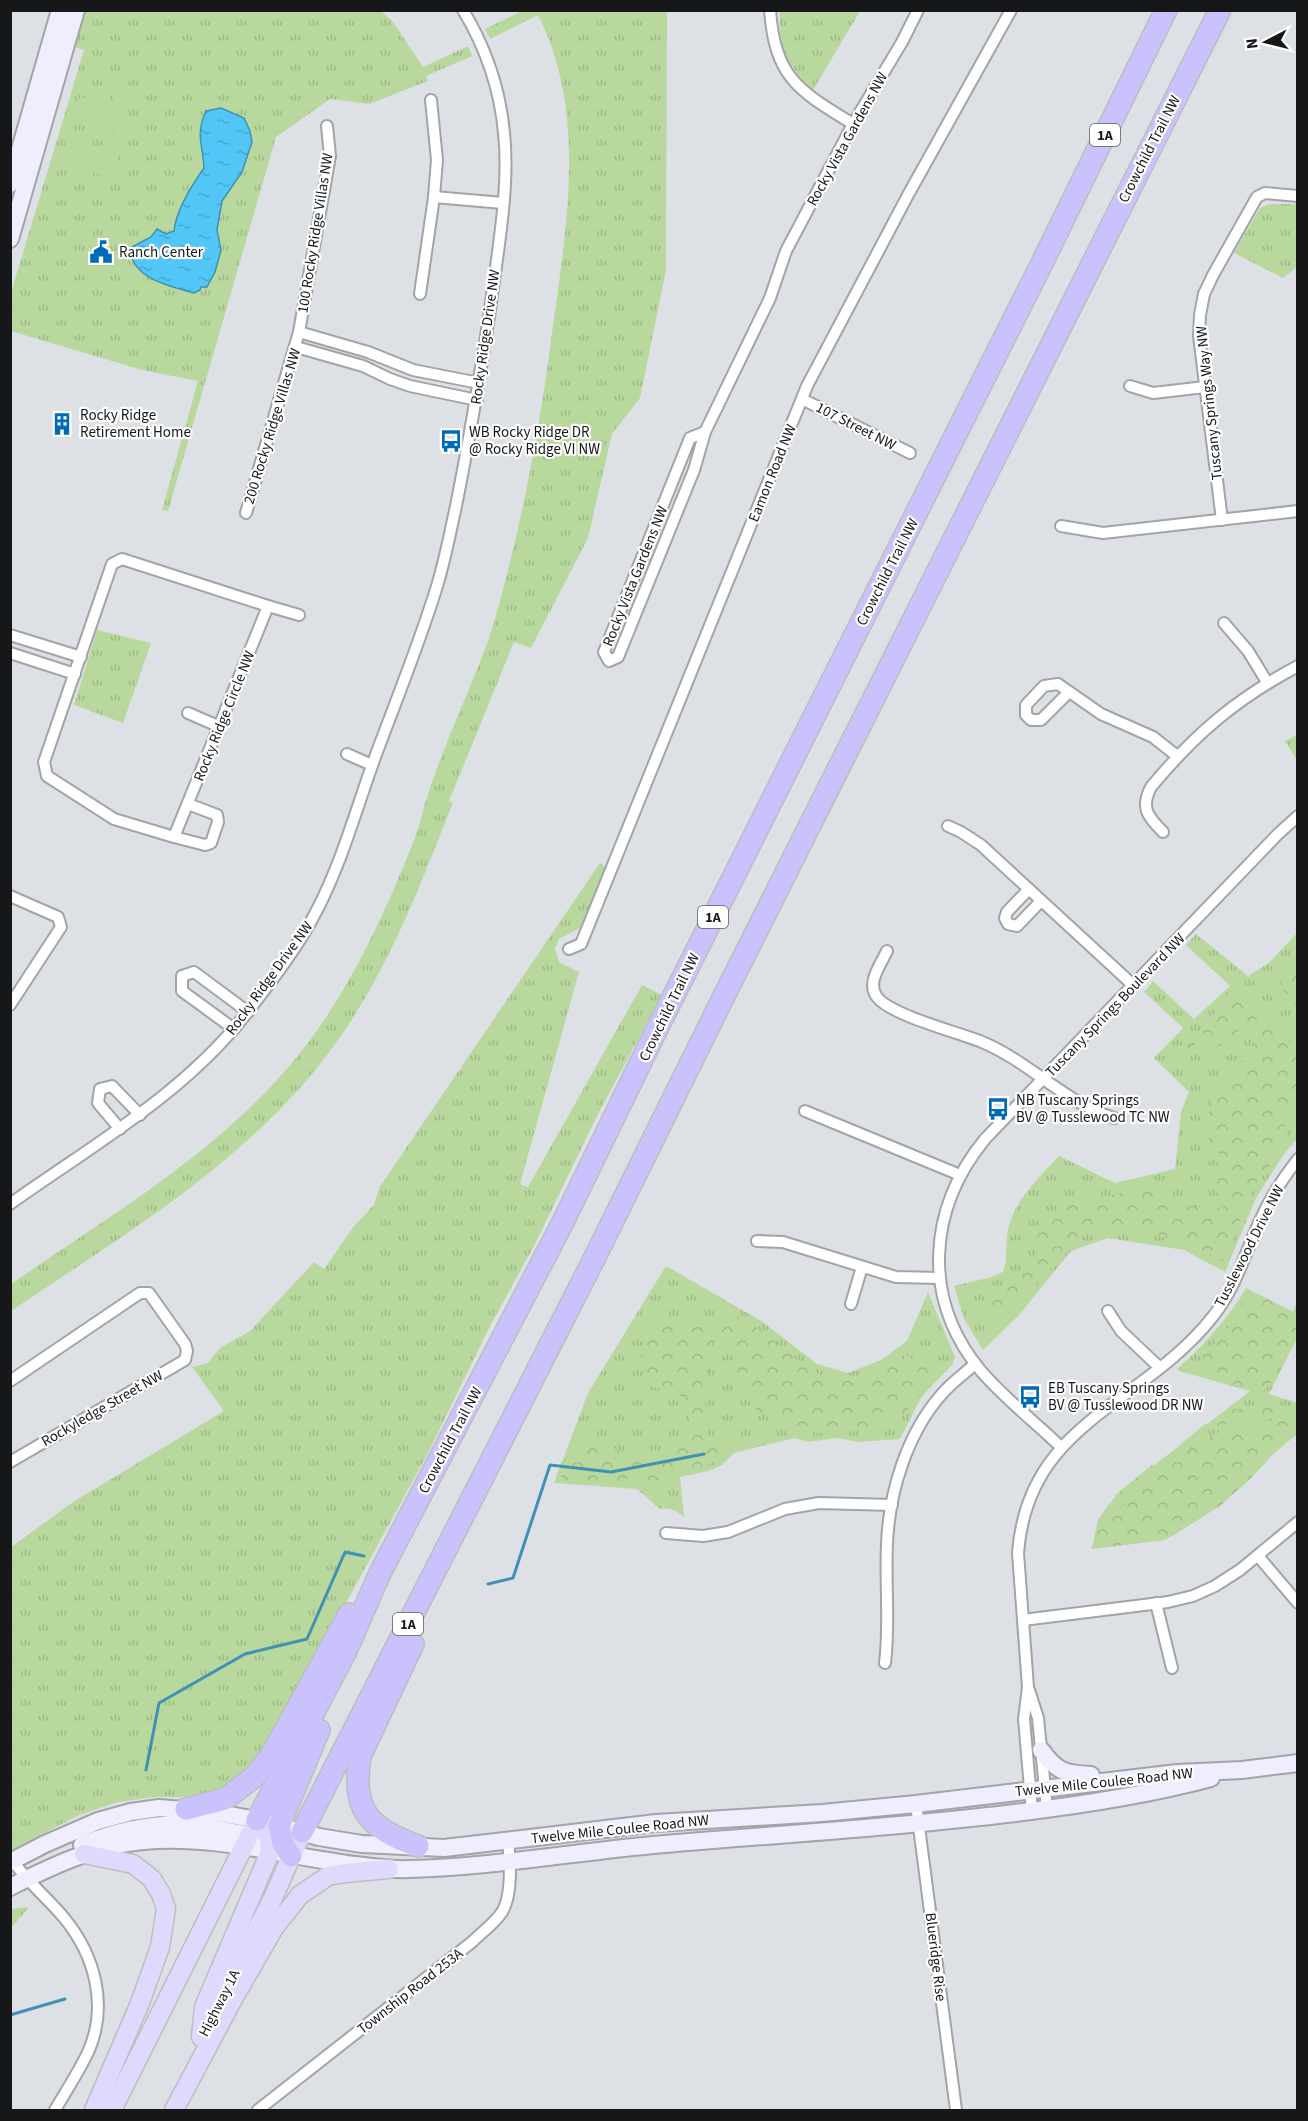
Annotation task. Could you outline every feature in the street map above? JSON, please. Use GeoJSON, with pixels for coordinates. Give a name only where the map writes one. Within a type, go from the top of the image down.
{"type":"FeatureCollection","features":[{"type":"Feature","properties":{"kind":"highway","name":"Crowchild Trail NW"},"geometry":{"type":"LineString","coordinates":[[274,1839],[335,1692],[345,1653],[380,1573],[562,1224],[657,1029],[1044,259],[1166,10]]}},
{"type":"Feature","properties":{"kind":"highway","name":"Crowchild Trail NW"},"geometry":{"type":"LineString","coordinates":[[274,1839],[514,1416],[1220,10]]}},
{"type":"Feature","properties":{"kind":"highway"},"geometry":{"type":"LineString","coordinates":[[418,1846],[388,1835],[369,1819],[359,1795],[356,1776],[360,1756],[510,1437],[514,1416]]}},
{"type":"Feature","properties":{"kind":"highway"},"geometry":{"type":"LineString","coordinates":[[186,1809],[225,1799],[255,1776],[270,1757],[357,1600],[380,1573]]}},
{"type":"Feature","properties":{"kind":"main road","name":"Crowchild Trail NW"},"geometry":{"type":"LineString","coordinates":[[273,1898],[274,1839]]}},
{"type":"Feature","properties":{"kind":"main road","name":"Crowchild Trail NW"},"geometry":{"type":"LineString","coordinates":[[112,2110],[216,1904],[274,1839]]}},
{"type":"Feature","properties":{"kind":"main road"},"geometry":{"type":"LineString","coordinates":[[201,2037],[204,2007],[274,1839]]}},
{"type":"Feature","properties":{"kind":"main road"},"geometry":{"type":"LineString","coordinates":[[84,1854],[133,1864],[139,1868],[152,1880],[161,1894],[166,1909],[160,1947],[140,2003],[94,2110]]}},
{"type":"Feature","properties":{"kind":"main road"},"geometry":{"type":"LineString","coordinates":[[174,2110],[274,1928],[300,1895],[328,1876],[389,1869]]}},
{"type":"Feature","properties":{"kind":"main road","name":"Highway 1A"},"geometry":{"type":"LineString","coordinates":[[167,2110],[201,2037],[273,1898]]}},
{"type":"Feature","properties":{"kind":"street"},"geometry":{"type":"LineString","coordinates":[[10,184],[60,10]]}},
{"type":"Feature","properties":{"kind":"street"},"geometry":{"type":"LineString","coordinates":[[10,239],[76,10]]}},
{"type":"Feature","properties":{"kind":"street","name":"Rocky Ridge Drive NW"},"geometry":{"type":"LineString","coordinates":[[10,1204],[140,1115],[196,1069],[234,1029],[291,952],[318,908],[342,851],[437,585],[477,400],[503,202],[506,151],[499,97],[482,45],[463,10]]}},
{"type":"Feature","properties":{"kind":"street"},"geometry":{"type":"LineString","coordinates":[[770,10],[772,36],[779,61],[795,83],[812,99],[853,124]]}},
{"type":"Feature","properties":{"kind":"street","name":"Rocky Vista Gardens NW"},"geometry":{"type":"LineString","coordinates":[[705,432],[690,438],[604,652],[609,662],[618,657],[694,470],[705,432],[770,298],[786,251],[853,124],[902,42],[918,10]]}},
{"type":"Feature","properties":{"kind":"street","name":"Eamon Road NW"},"geometry":{"type":"LineString","coordinates":[[568,949],[581,944],[802,399],[908,195],[1011,10]]}},
{"type":"Feature","properties":{"kind":"street"},"geometry":{"type":"LineString","coordinates":[[420,294],[437,160],[431,100]]}},
{"type":"Feature","properties":{"kind":"street","name":"100 Rocky Ridge Villas NW"},"geometry":{"type":"LineString","coordinates":[[297,340],[330,156],[327,126]]}},
{"type":"Feature","properties":{"kind":"street","name":"Tuscany Springs Way NW"},"geometry":{"type":"LineString","coordinates":[[1222,520],[1199,325],[1204,294],[1257,197],[1265,193],[1298,196]]}},
{"type":"Feature","properties":{"kind":"street"},"geometry":{"type":"LineString","coordinates":[[434,196],[503,202]]}},
{"type":"Feature","properties":{"kind":"street"},"geometry":{"type":"LineString","coordinates":[[297,340],[368,352],[413,370],[479,382]]}},
{"type":"Feature","properties":{"kind":"street"},"geometry":{"type":"LineString","coordinates":[[297,340],[410,386],[477,400]]}},
{"type":"Feature","properties":{"kind":"street","name":"200 Rocky Ridge Villas NW"},"geometry":{"type":"LineString","coordinates":[[246,513],[297,340]]}},
{"type":"Feature","properties":{"kind":"street"},"geometry":{"type":"LineString","coordinates":[[363,366],[368,352]]}},
{"type":"Feature","properties":{"kind":"street"},"geometry":{"type":"LineString","coordinates":[[410,386],[413,370]]}},
{"type":"Feature","properties":{"kind":"street"},"geometry":{"type":"LineString","coordinates":[[1130,386],[1153,393],[1205,387]]}},
{"type":"Feature","properties":{"kind":"street","name":"107 Street NW"},"geometry":{"type":"LineString","coordinates":[[802,399],[910,453]]}},
{"type":"Feature","properties":{"kind":"street"},"geometry":{"type":"LineString","coordinates":[[1061,526],[1103,533],[1298,511]]}},
{"type":"Feature","properties":{"kind":"street"},"geometry":{"type":"LineString","coordinates":[[188,804],[217,815],[218,822],[212,843],[206,845],[114,819],[47,776],[44,762],[112,564],[122,559],[299,615]]}},
{"type":"Feature","properties":{"kind":"street","name":"Rocky Ridge Circle NW"},"geometry":{"type":"LineString","coordinates":[[174,837],[268,606]]}},
{"type":"Feature","properties":{"kind":"street"},"geometry":{"type":"LineString","coordinates":[[1224,623],[1248,651],[1267,682]]}},
{"type":"Feature","properties":{"kind":"street"},"geometry":{"type":"LineString","coordinates":[[10,635],[81,657]]}},
{"type":"Feature","properties":{"kind":"street"},"geometry":{"type":"LineString","coordinates":[[10,653],[75,674]]}},
{"type":"Feature","properties":{"kind":"street"},"geometry":{"type":"LineString","coordinates":[[1163,832],[1150,819],[1145,802],[1151,787],[1177,756],[1229,708],[1267,682],[1298,666]]}},
{"type":"Feature","properties":{"kind":"street"},"geometry":{"type":"LineString","coordinates":[[1069,692],[1106,716],[1153,737],[1177,756]]}},
{"type":"Feature","properties":{"kind":"street"},"geometry":{"type":"LineString","coordinates":[[188,713],[218,726]]}},
{"type":"Feature","properties":{"kind":"street"},"geometry":{"type":"LineString","coordinates":[[347,754],[372,765]]}},
{"type":"Feature","properties":{"kind":"street","name":"Tuscany Springs Boulevard NW"},"geometry":{"type":"LineString","coordinates":[[1061,1447],[975,1364],[950,1319],[940,1278],[939,1243],[952,1191],[960,1175],[985,1139],[1278,834],[1298,816]]}},
{"type":"Feature","properties":{"kind":"street"},"geometry":{"type":"LineString","coordinates":[[948,826],[972,838],[1133,985]]}},
{"type":"Feature","properties":{"kind":"street"},"geometry":{"type":"LineString","coordinates":[[1029,889],[1007,912],[1005,918],[1008,924],[1017,926],[1041,901]]}},
{"type":"Feature","properties":{"kind":"street"},"geometry":{"type":"LineString","coordinates":[[10,896],[58,917],[61,927],[10,1005]]}},
{"type":"Feature","properties":{"kind":"street"},"geometry":{"type":"LineString","coordinates":[[887,951],[873,983],[875,994],[881,1002],[931,1026],[998,1049],[1093,1111],[1114,1118]]}},
{"type":"Feature","properties":{"kind":"street"},"geometry":{"type":"LineString","coordinates":[[234,1029],[182,991],[182,976],[194,972],[248,1012]]}},
{"type":"Feature","properties":{"kind":"street"},"geometry":{"type":"LineString","coordinates":[[120,1129],[98,1103],[100,1089],[112,1086],[140,1115]]}},
{"type":"Feature","properties":{"kind":"street"},"geometry":{"type":"LineString","coordinates":[[806,1111],[960,1175]]}},
{"type":"Feature","properties":{"kind":"street","name":"Tusslewood Drive NW"},"geometry":{"type":"LineString","coordinates":[[1037,1789],[1041,1750],[1038,1718],[1029,1687],[1018,1570],[1019,1533],[1024,1513],[1038,1478],[1061,1447],[1179,1352],[1203,1329],[1226,1298],[1266,1208],[1298,1159]]}},
{"type":"Feature","properties":{"kind":"street"},"geometry":{"type":"LineString","coordinates":[[757,1241],[783,1242],[896,1277],[940,1278]]}},
{"type":"Feature","properties":{"kind":"street"},"geometry":{"type":"LineString","coordinates":[[851,1304],[862,1268]]}},
{"type":"Feature","properties":{"kind":"street","name":"Rockyledge Street NW"},"geometry":{"type":"LineString","coordinates":[[10,1381],[140,1293],[149,1293],[185,1344],[187,1351],[184,1360],[10,1462]]}},
{"type":"Feature","properties":{"kind":"street"},"geometry":{"type":"LineString","coordinates":[[1108,1311],[1121,1331],[1159,1367]]}},
{"type":"Feature","properties":{"kind":"street"},"geometry":{"type":"LineString","coordinates":[[885,1664],[888,1628],[887,1542],[892,1505],[904,1461],[921,1423],[942,1393],[975,1364]]}},
{"type":"Feature","properties":{"kind":"street"},"geometry":{"type":"LineString","coordinates":[[666,1533],[703,1536],[728,1532],[785,1509],[819,1503],[892,1505]]}},
{"type":"Feature","properties":{"kind":"street"},"geometry":{"type":"LineString","coordinates":[[1023,1620],[1181,1600],[1204,1592],[1227,1579],[1258,1556],[1298,1522]]}},
{"type":"Feature","properties":{"kind":"street"},"geometry":{"type":"LineString","coordinates":[[1258,1556],[1298,1603]]}},
{"type":"Feature","properties":{"kind":"street"},"geometry":{"type":"LineString","coordinates":[[1155,1603],[1172,1668]]}},
{"type":"Feature","properties":{"kind":"street","name":"Tusslewood Drive NW"},"geometry":{"type":"LineString","coordinates":[[1029,1687],[1024,1719],[1040,1810]]}},
{"type":"Feature","properties":{"kind":"street"},"geometry":{"type":"LineString","coordinates":[[1041,1750],[1051,1764],[1070,1774],[1131,1778]]}},
{"type":"Feature","properties":{"kind":"street","name":"Twelve Mile Coulee Road NW"},"geometry":{"type":"LineString","coordinates":[[18,1883],[84,1854],[139,1841],[319,1837],[362,1844],[444,1848],[656,1823],[822,1813],[1177,1773],[1242,1770],[1298,1763]]}},
{"type":"Feature","properties":{"kind":"street","name":"Twelve Mile Coulee Road NW"},"geometry":{"type":"LineString","coordinates":[[12,1862],[45,1844],[98,1821],[131,1812],[159,1808],[186,1809],[274,1839],[389,1869],[418,1869],[663,1844],[919,1825],[1116,1799],[1179,1787],[1242,1770]]}},
{"type":"Feature","properties":{"kind":"street","name":"Blueridge Rise"},"geometry":{"type":"LineString","coordinates":[[916,1804],[956,2110]]}},
{"type":"Feature","properties":{"kind":"street"},"geometry":{"type":"LineString","coordinates":[[48,1868],[71,1850],[104,1836],[147,1826],[200,1826],[377,1855],[404,1855],[444,1848]]}},
{"type":"Feature","properties":{"kind":"street","name":"Township Road 253A"},"geometry":{"type":"LineString","coordinates":[[258,2110],[472,1942],[502,1911],[508,1890],[510,1861],[508,1841]]}},
{"type":"Feature","properties":{"kind":"street"},"geometry":{"type":"LineString","coordinates":[[12,1862],[18,1883],[66,1920],[88,1954],[97,1986],[98,2019],[89,2049],[55,2110]]}},
{"type":"Feature","properties":{"kind":"green space"},"geometry":{"type":"Polygon","coordinates":[[[81,11],[381,11],[393,22],[423,67],[468,46],[472,56],[426,76],[428,81],[369,104],[330,99],[276,137],[168,511],[162,510],[198,381],[142,370],[11,331],[10,296],[84,50],[72,46],[81,11]]]}},
{"type":"Feature","properties":{"kind":"green space"},"geometry":{"type":"Polygon","coordinates":[[[522,11],[667,11],[666,270],[640,398],[612,434],[588,538],[531,648],[514,642],[449,801],[453,803],[395,942],[351,1021],[318,1067],[280,1109],[239,1148],[196,1183],[151,1217],[11,1311],[11,1284],[169,1176],[242,1115],[276,1081],[307,1044],[345,987],[377,926],[413,843],[438,764],[492,629],[521,517],[548,364],[567,208],[568,129],[563,90],[553,52],[538,15],[490,39],[485,29],[522,11]]]}},
{"type":"Feature","properties":{"kind":"green space"},"geometry":{"type":"Polygon","coordinates":[[[780,11],[860,11],[813,90],[797,73],[786,55],[780,34],[780,11]]]}},
{"type":"Feature","properties":{"kind":"green space"},"geometry":{"type":"Polygon","coordinates":[[[118,82],[140,89],[133,109],[112,102],[118,82]]]}},
{"type":"Feature","properties":{"kind":"green space"},"geometry":{"type":"Polygon","coordinates":[[[80,97],[127,111],[121,132],[74,118],[80,97]]]}},
{"type":"Feature","properties":{"kind":"green space"},"geometry":{"type":"Polygon","coordinates":[[[67,138],[118,154],[112,178],[60,163],[67,138]]]}},
{"type":"Feature","properties":{"kind":"green space"},"geometry":{"type":"Polygon","coordinates":[[[1271,204],[1297,204],[1297,267],[1283,278],[1234,253],[1260,208],[1271,204]]]}},
{"type":"Feature","properties":{"kind":"green space"},"geometry":{"type":"Polygon","coordinates":[[[97,630],[151,643],[123,723],[74,705],[97,630]]]}},
{"type":"Feature","properties":{"kind":"green space"},"geometry":{"type":"Polygon","coordinates":[[[1297,735],[1297,760],[1285,741],[1297,735]]]}},
{"type":"Feature","properties":{"kind":"green space"},"geometry":{"type":"Polygon","coordinates":[[[600,863],[606,868],[582,927],[559,939],[555,949],[559,962],[579,972],[520,1184],[528,1187],[642,985],[662,995],[598,1114],[536,1242],[489,1328],[429,1451],[305,1678],[251,1769],[225,1790],[202,1797],[155,1797],[118,1802],[79,1815],[11,1850],[10,1548],[73,1502],[224,1411],[192,1367],[208,1363],[220,1348],[250,1331],[314,1262],[324,1269],[354,1226],[374,1205],[379,1188],[600,863]]]}},
{"type":"Feature","properties":{"kind":"green space"},"geometry":{"type":"Polygon","coordinates":[[[1297,933],[1297,1139],[1284,1154],[1256,1198],[1225,1272],[1184,1250],[1108,1238],[1071,1251],[1019,1315],[983,1350],[964,1319],[954,1286],[1003,1272],[1011,1219],[1028,1190],[1059,1156],[1115,1183],[1175,1169],[1181,1112],[1189,1092],[1154,1058],[1183,1028],[1144,992],[1153,981],[1194,1019],[1230,986],[1186,945],[1196,934],[1248,976],[1269,963],[1297,933]]]}},
{"type":"Feature","properties":{"kind":"green space"},"geometry":{"type":"Polygon","coordinates":[[[1298,966],[1297,1006],[1285,992],[1282,973],[1298,966]]]}},
{"type":"Feature","properties":{"kind":"green space"},"geometry":{"type":"Polygon","coordinates":[[[1231,989],[1297,1049],[1297,1095],[1284,1117],[1287,1142],[1255,1185],[1223,1261],[1190,1244],[1146,1232],[1082,1231],[1068,1251],[1003,1320],[992,1316],[987,1307],[1003,1286],[1036,1260],[1037,1247],[1032,1240],[1036,1228],[1048,1224],[1067,1201],[1102,1198],[1139,1187],[1152,1187],[1182,1204],[1210,1209],[1223,1207],[1214,1184],[1219,1154],[1204,1132],[1213,1098],[1219,1087],[1230,1079],[1238,1063],[1250,1056],[1254,1043],[1250,1034],[1262,1027],[1258,1019],[1250,1022],[1209,1054],[1200,1022],[1212,1017],[1219,1008],[1217,1000],[1231,989]]]}},
{"type":"Feature","properties":{"kind":"green space"},"geometry":{"type":"Polygon","coordinates":[[[1192,1035],[1195,1039],[1195,1051],[1192,1056],[1181,1058],[1184,1040],[1192,1035]]]}},
{"type":"Feature","properties":{"kind":"green space"},"geometry":{"type":"Polygon","coordinates":[[[666,1266],[763,1322],[817,1364],[848,1373],[881,1360],[907,1341],[928,1292],[955,1357],[952,1365],[922,1396],[900,1439],[859,1442],[837,1438],[808,1442],[795,1438],[734,1453],[722,1465],[708,1471],[680,1477],[684,1517],[673,1510],[660,1509],[637,1489],[554,1483],[588,1393],[666,1266]]]}},
{"type":"Feature","properties":{"kind":"green space"},"geometry":{"type":"Polygon","coordinates":[[[1246,1288],[1293,1312],[1297,1302],[1297,1338],[1269,1394],[1297,1403],[1297,1434],[1274,1453],[1221,1505],[1177,1533],[1164,1540],[1092,1549],[1098,1520],[1117,1494],[1250,1391],[1177,1369],[1214,1332],[1246,1288]]]}},
{"type":"Feature","properties":{"kind":"green space"},"geometry":{"type":"Polygon","coordinates":[[[1249,1290],[1293,1312],[1297,1302],[1297,1336],[1277,1376],[1262,1392],[1212,1380],[1206,1372],[1202,1355],[1225,1333],[1249,1290]]]}},
{"type":"Feature","properties":{"kind":"green space"},"geometry":{"type":"Polygon","coordinates":[[[719,1312],[746,1320],[801,1363],[828,1378],[851,1381],[869,1379],[899,1359],[909,1356],[936,1362],[941,1371],[901,1417],[883,1417],[874,1426],[856,1431],[817,1433],[788,1423],[776,1422],[757,1410],[731,1367],[732,1356],[726,1340],[716,1325],[722,1323],[723,1317],[719,1312]]]}},
{"type":"Feature","properties":{"kind":"green space"},"geometry":{"type":"Polygon","coordinates":[[[658,1320],[673,1329],[696,1321],[708,1323],[713,1340],[709,1370],[702,1384],[706,1399],[703,1424],[708,1437],[726,1441],[745,1436],[741,1447],[693,1473],[652,1481],[636,1478],[601,1483],[566,1481],[561,1477],[567,1457],[573,1447],[580,1444],[597,1444],[648,1457],[666,1452],[689,1439],[689,1415],[682,1398],[678,1394],[646,1385],[644,1361],[638,1352],[646,1342],[645,1328],[658,1320]]]}},
{"type":"Feature","properties":{"kind":"green space"},"geometry":{"type":"Polygon","coordinates":[[[1276,1405],[1283,1409],[1279,1414],[1264,1420],[1252,1420],[1250,1413],[1256,1408],[1276,1405]]]}},
{"type":"Feature","properties":{"kind":"green space"},"geometry":{"type":"Polygon","coordinates":[[[1243,1409],[1245,1412],[1227,1424],[1215,1426],[1227,1412],[1243,1409]]]}},
{"type":"Feature","properties":{"kind":"green space"},"geometry":{"type":"Polygon","coordinates":[[[1297,1414],[1297,1434],[1274,1453],[1221,1505],[1164,1540],[1092,1549],[1098,1520],[1109,1504],[1118,1502],[1124,1506],[1128,1505],[1131,1496],[1193,1445],[1225,1429],[1267,1424],[1297,1414]]]}},
{"type":"Feature","properties":{"kind":"green space"},"geometry":{"type":"Polygon","coordinates":[[[1205,1424],[1210,1428],[1207,1432],[1184,1446],[1181,1444],[1205,1424]]]}},
{"type":"Feature","properties":{"kind":"green space"},"geometry":{"type":"Polygon","coordinates":[[[1152,1465],[1155,1469],[1127,1495],[1121,1495],[1119,1492],[1152,1465]]]}},
{"type":"Feature","properties":{"kind":"green space"},"geometry":{"type":"Polygon","coordinates":[[[29,1907],[11,1928],[11,1909],[29,1907]]]}},
{"type":"Feature","properties":{"kind":"water"},"geometry":{"type":"Polygon","coordinates":[[[221,108],[244,118],[252,142],[242,172],[222,201],[217,230],[221,250],[215,272],[207,287],[201,287],[194,293],[163,284],[144,274],[132,259],[130,248],[151,237],[157,229],[166,234],[174,231],[181,206],[204,168],[200,134],[206,111],[221,108]]]}},
{"type":"Feature","properties":{"kind":"waterway"},"geometry":{"type":"LineString","coordinates":[[488,1584],[513,1578],[550,1465],[611,1472],[704,1454]]}},
{"type":"Feature","properties":{"kind":"waterway"},"geometry":{"type":"LineString","coordinates":[[146,1770],[159,1703],[245,1654],[307,1639],[345,1552],[364,1556]]}},
{"type":"Feature","properties":{"kind":"waterway"},"geometry":{"type":"LineString","coordinates":[[10,2015],[65,1999]]}},
{"type":"Feature","properties":{"kind":"place","name":"Ranch Center"},"geometry":{"type":"Point","coordinates":[101,252]}},
{"type":"Feature","properties":{"kind":"place","name":"Rocky Ridge Retirement Home"},"geometry":{"type":"Point","coordinates":[62,424]}},
{"type":"Feature","properties":{"kind":"place","name":"WB Rocky Ridge DR @ Rocky Ridge VI NW"},"geometry":{"type":"Point","coordinates":[451,441]}},
{"type":"Feature","properties":{"kind":"place","name":"NB Tuscany Springs BV @ Tusslewood TC NW"},"geometry":{"type":"Point","coordinates":[998,1109]}},
{"type":"Feature","properties":{"kind":"place","name":"EB Tuscany Springs BV @ Tusslewood DR NW"},"geometry":{"type":"Point","coordinates":[1030,1397]}}]}
